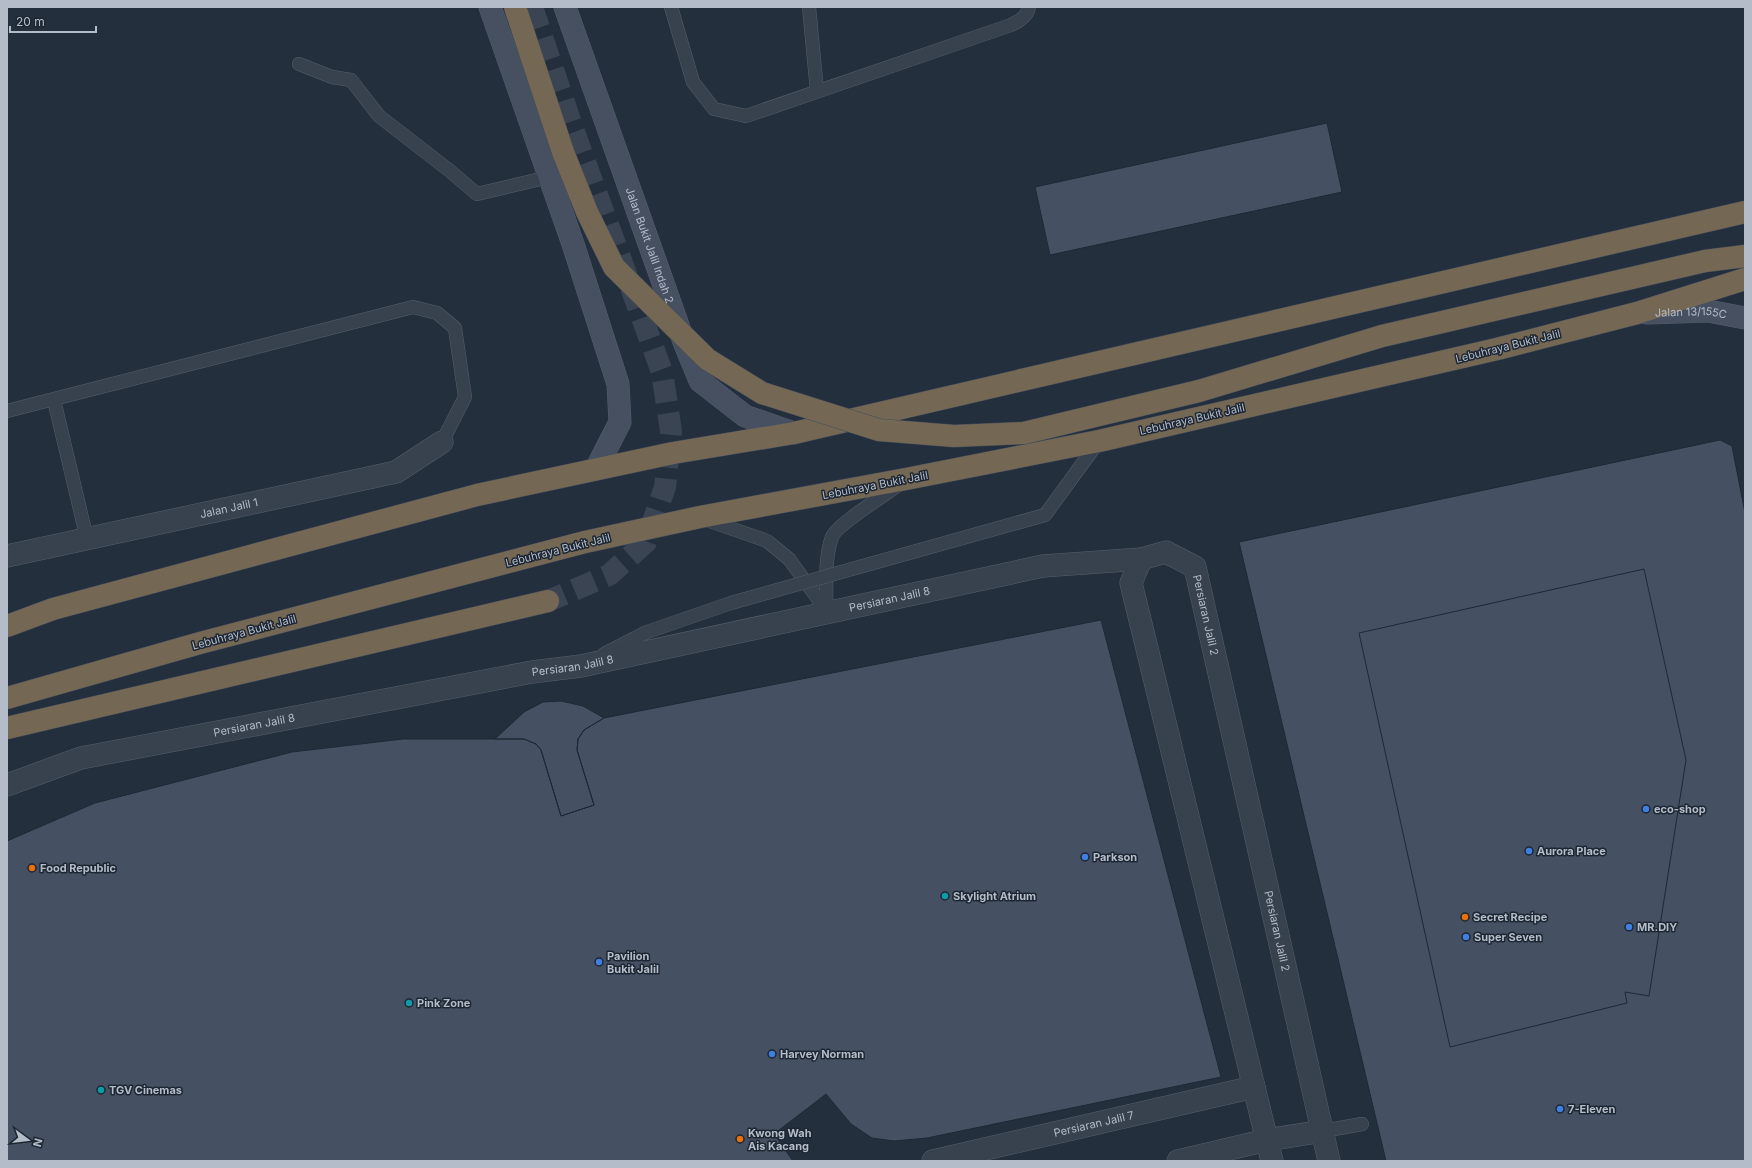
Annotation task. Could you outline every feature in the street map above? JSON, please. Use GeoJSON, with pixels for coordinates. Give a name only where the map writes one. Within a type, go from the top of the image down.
{"type":"FeatureCollection","features":[{"type":"Feature","properties":{"kind":"highway"},"geometry":{"type":"LineString","coordinates":[[515,7],[563,152],[587,212],[614,266],[708,359],[762,393],[879,430],[954,436],[1024,433],[1199,391],[1382,336],[1705,261],[1745,256]]}},
{"type":"Feature","properties":{"kind":"highway"},"geometry":{"type":"LineString","coordinates":[[7,617],[53,609],[477,495],[673,452],[794,433],[1745,212]]}},
{"type":"Feature","properties":{"kind":"highway","name":"Lebuhraya Bukit Jalil"},"geometry":{"type":"LineString","coordinates":[[7,698],[136,661],[585,542],[700,517],[906,480],[1099,441],[1497,349],[1637,313],[1745,279]]}},
{"type":"Feature","properties":{"kind":"highway"},"geometry":{"type":"LineString","coordinates":[[7,728],[548,601]]}},
{"type":"Feature","properties":{"kind":"highway"},"geometry":{"type":"LineString","coordinates":[[7,626],[53,609]]}},
{"type":"Feature","properties":{"kind":"street"},"geometry":{"type":"LineString","coordinates":[[490,7],[573,244],[618,384],[620,422],[596,469]]}},
{"type":"Feature","properties":{"kind":"street","name":"Jalan Bukit Jalil Indah 2"},"geometry":{"type":"LineString","coordinates":[[565,7],[681,335],[700,381],[745,416],[794,433]]}},
{"type":"Feature","properties":{"kind":"street","name":"Jalan 13/155C"},"geometry":{"type":"LineString","coordinates":[[1637,313],[1708,311],[1745,318]]}},
{"type":"Feature","properties":{"kind":"street","name":"Jalan Jalil 1"},"geometry":{"type":"LineString","coordinates":[[7,556],[396,472],[442,442]]}},
{"type":"Feature","properties":{"kind":"street","name":"Persiaran Jalil 2"},"geometry":{"type":"LineString","coordinates":[[1141,559],[1166,552],[1195,567],[1330,1161]]}},
{"type":"Feature","properties":{"kind":"street"},"geometry":{"type":"LineString","coordinates":[[1141,559],[1131,583],[1269,1151]]}},
{"type":"Feature","properties":{"kind":"street","name":"Persiaran Jalil 8"},"geometry":{"type":"LineString","coordinates":[[7,785],[81,758],[532,672],[581,666],[1043,566],[1141,559]]}},
{"type":"Feature","properties":{"kind":"street","name":"Persiaran Jalil 7"},"geometry":{"type":"LineString","coordinates":[[933,1161],[1254,1087]]}},
{"type":"Feature","properties":{"kind":"street"},"geometry":{"type":"LineString","coordinates":[[1178,1161],[1269,1151],[1323,1131]]}},
{"type":"Feature","properties":{"kind":"lane"},"geometry":{"type":"LineString","coordinates":[[671,7],[692,82],[714,109],[746,116],[1021,21],[1028,12],[1029,7]]}},
{"type":"Feature","properties":{"kind":"lane"},"geometry":{"type":"LineString","coordinates":[[809,7],[816,91]]}},
{"type":"Feature","properties":{"kind":"lane"},"geometry":{"type":"LineString","coordinates":[[299,64],[332,77],[351,80],[378,116],[450,171],[477,194],[549,177]]}},
{"type":"Feature","properties":{"kind":"lane"},"geometry":{"type":"LineString","coordinates":[[7,411],[413,307],[437,313],[455,328],[465,397],[442,442]]}},
{"type":"Feature","properties":{"kind":"lane"},"geometry":{"type":"LineString","coordinates":[[54,400],[87,539]]}},
{"type":"Feature","properties":{"kind":"lane"},"geometry":{"type":"LineString","coordinates":[[581,666],[647,632],[731,603],[1045,514],[1099,441]]}},
{"type":"Feature","properties":{"kind":"lane"},"geometry":{"type":"LineString","coordinates":[[700,517],[767,540],[789,559],[826,610],[828,556],[832,535],[849,520],[906,480]]}},
{"type":"Feature","properties":{"kind":"lane"},"geometry":{"type":"LineString","coordinates":[[1323,1131],[1362,1124]]}},
{"type":"Feature","properties":{"kind":"building"},"geometry":{"type":"Polygon","coordinates":[[[1327,123],[1342,192],[1050,255],[1035,187],[1327,123]]]}},
{"type":"Feature","properties":{"kind":"building","name":"Aurora Place"},"geometry":{"type":"Polygon","coordinates":[[[1720,440],[1732,446],[1745,513],[1745,1161],[1386,1161],[1239,542],[1720,440]]]}},
{"type":"Feature","properties":{"kind":"building"},"geometry":{"type":"Polygon","coordinates":[[[1644,569],[1686,760],[1649,996],[1625,992],[1627,1003],[1450,1047],[1359,633],[1644,569]]]}},
{"type":"Feature","properties":{"kind":"building","name":"Pavilion Bukit Jalil"},"geometry":{"type":"Polygon","coordinates":[[[1101,620],[1221,1077],[927,1138],[894,1141],[872,1138],[851,1124],[826,1094],[774,1134],[793,1161],[7,1161],[7,841],[95,803],[292,752],[403,739],[524,739],[536,744],[541,750],[561,816],[594,805],[577,750],[578,739],[584,730],[604,718],[1101,620]]]}},
{"type":"Feature","properties":{"kind":"building"},"geometry":{"type":"Polygon","coordinates":[[[561,701],[583,706],[604,718],[584,730],[578,739],[577,750],[594,805],[561,816],[541,750],[536,744],[524,739],[495,739],[524,712],[543,702],[561,701]]]}},
{"type":"Feature","properties":{"kind":"tunnel"},"geometry":{"type":"LineString","coordinates":[[532,7],[574,132],[662,372],[671,431],[665,487],[646,542],[609,575],[548,601]]}},
{"type":"Feature","properties":{"kind":"place","name":"eco-shop"},"geometry":{"type":"Point","coordinates":[1646,809]}},
{"type":"Feature","properties":{"kind":"place","name":"Aurora Place"},"geometry":{"type":"Point","coordinates":[1529,851]}},
{"type":"Feature","properties":{"kind":"place","name":"Parkson"},"geometry":{"type":"Point","coordinates":[1085,857]}},
{"type":"Feature","properties":{"kind":"place","name":"Food Republic"},"geometry":{"type":"Point","coordinates":[32,868]}},
{"type":"Feature","properties":{"kind":"place","name":"Skylight Atrium"},"geometry":{"type":"Point","coordinates":[945,896]}},
{"type":"Feature","properties":{"kind":"place","name":"Secret Recipe"},"geometry":{"type":"Point","coordinates":[1465,917]}},
{"type":"Feature","properties":{"kind":"place","name":"MR.DIY"},"geometry":{"type":"Point","coordinates":[1629,927]}},
{"type":"Feature","properties":{"kind":"place","name":"Super Seven"},"geometry":{"type":"Point","coordinates":[1466,937]}},
{"type":"Feature","properties":{"kind":"place","name":"Pavilion Bukit Jalil"},"geometry":{"type":"Point","coordinates":[599,962]}},
{"type":"Feature","properties":{"kind":"place","name":"Pink Zone"},"geometry":{"type":"Point","coordinates":[409,1003]}},
{"type":"Feature","properties":{"kind":"place","name":"Harvey Norman"},"geometry":{"type":"Point","coordinates":[772,1054]}},
{"type":"Feature","properties":{"kind":"place","name":"TGV Cinemas"},"geometry":{"type":"Point","coordinates":[101,1090]}},
{"type":"Feature","properties":{"kind":"place","name":"7-Eleven"},"geometry":{"type":"Point","coordinates":[1560,1109]}},
{"type":"Feature","properties":{"kind":"place","name":"Kwong Wah Ais Kacang"},"geometry":{"type":"Point","coordinates":[740,1139]}}]}
